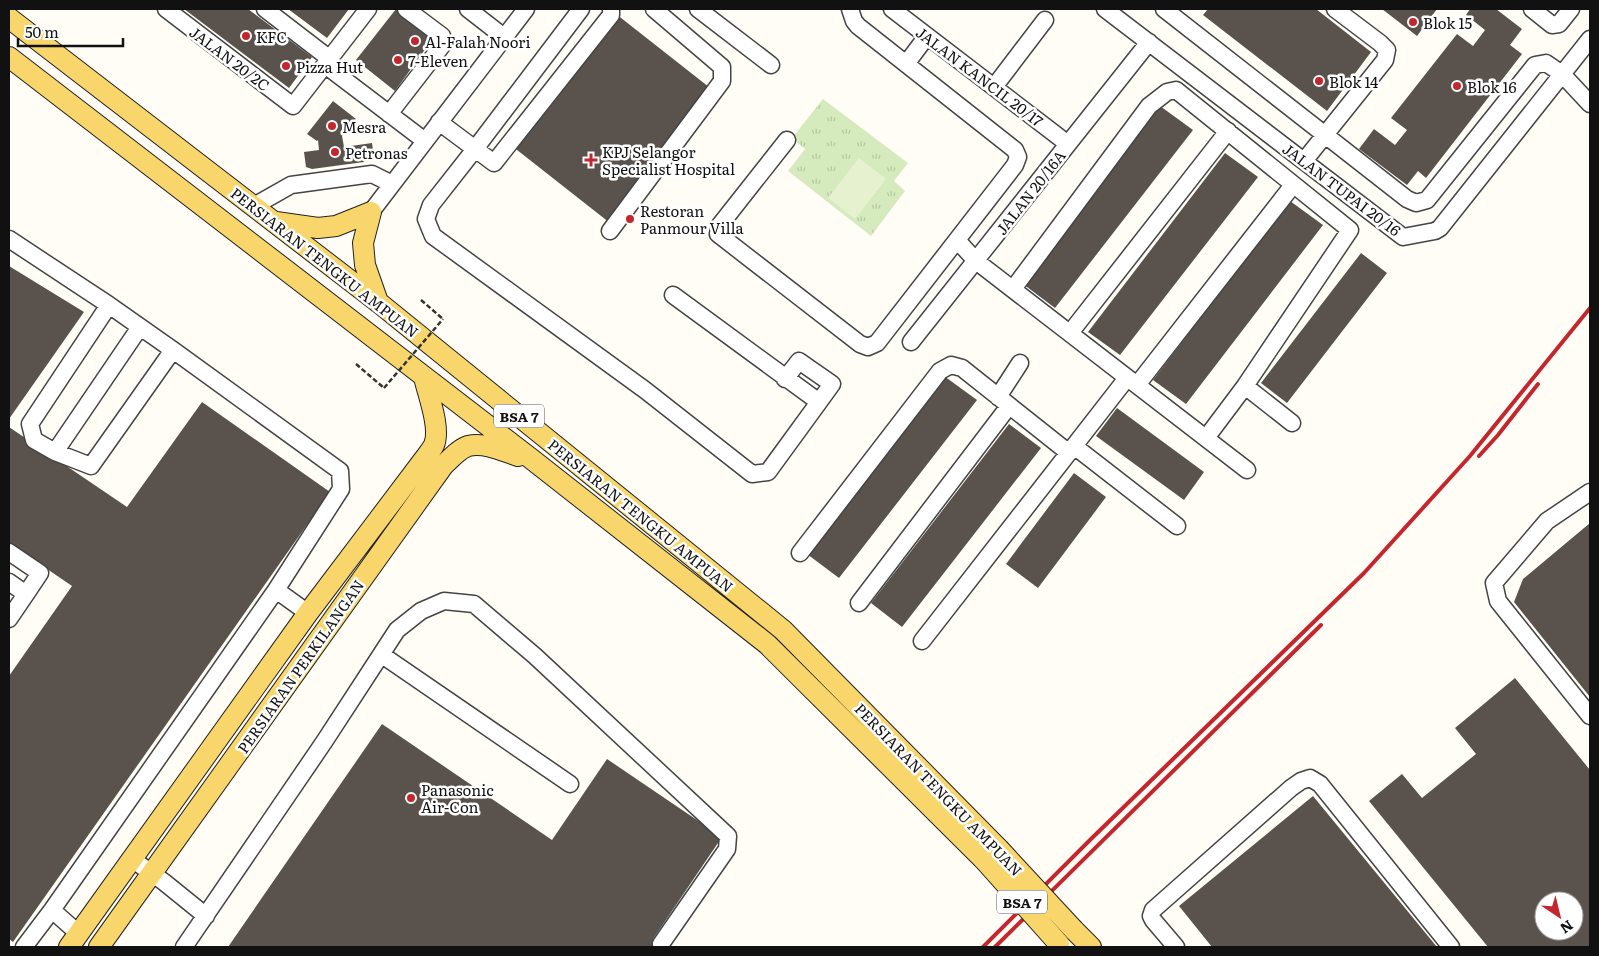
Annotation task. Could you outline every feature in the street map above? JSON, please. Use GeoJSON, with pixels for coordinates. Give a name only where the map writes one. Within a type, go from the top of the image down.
{"type":"FeatureCollection","features":[{"type":"Feature","properties":{"kind":"main road","name":"PERSIARAN TENGKU AMPUAN"},"geometry":{"type":"LineString","coordinates":[[9,18],[378,302],[783,630],[992,855],[1061,945]]}},
{"type":"Feature","properties":{"kind":"main road","name":"PERSIARAN TENGKU AMPUAN"},"geometry":{"type":"LineString","coordinates":[[9,57],[534,461],[767,644],[1091,947]]}},
{"type":"Feature","properties":{"kind":"main road"},"geometry":{"type":"LineString","coordinates":[[274,222],[318,228],[336,226],[371,212]]}},
{"type":"Feature","properties":{"kind":"main road"},"geometry":{"type":"LineString","coordinates":[[371,212],[363,243],[365,265],[378,302]]}},
{"type":"Feature","properties":{"kind":"main road"},"geometry":{"type":"LineString","coordinates":[[74,940],[308,613],[434,444],[435,431],[432,409],[424,377]]}},
{"type":"Feature","properties":{"kind":"main road","name":"PERSIARAN PERKILANGAN"},"geometry":{"type":"LineString","coordinates":[[99,947],[443,466],[468,446],[485,446],[534,461]]}},
{"type":"Feature","properties":{"kind":"street","name":"JALAN 20/2C"},"geometry":{"type":"LineString","coordinates":[[166,9],[293,106],[327,62]]}},
{"type":"Feature","properties":{"kind":"street"},"geometry":{"type":"LineString","coordinates":[[264,9],[425,142]]}},
{"type":"Feature","properties":{"kind":"street"},"geometry":{"type":"LineString","coordinates":[[327,62],[368,9]]}},
{"type":"Feature","properties":{"kind":"street"},"geometry":{"type":"LineString","coordinates":[[389,114],[444,43],[442,36],[406,9]]}},
{"type":"Feature","properties":{"kind":"street"},"geometry":{"type":"LineString","coordinates":[[468,9],[504,37]]}},
{"type":"Feature","properties":{"kind":"street"},"geometry":{"type":"LineString","coordinates":[[371,212],[526,9]]}},
{"type":"Feature","properties":{"kind":"street"},"geometry":{"type":"LineString","coordinates":[[581,9],[431,205],[426,219],[433,236],[645,390],[752,474],[768,472],[832,384],[799,362],[785,379]]}},
{"type":"Feature","properties":{"kind":"street"},"geometry":{"type":"LineString","coordinates":[[439,122],[494,163],[611,15],[611,9]]}},
{"type":"Feature","properties":{"kind":"street"},"geometry":{"type":"LineString","coordinates":[[610,231],[722,80],[722,67],[654,9]]}},
{"type":"Feature","properties":{"kind":"street"},"geometry":{"type":"LineString","coordinates":[[698,9],[771,65]]}},
{"type":"Feature","properties":{"kind":"street"},"geometry":{"type":"LineString","coordinates":[[787,140],[720,225],[718,234],[860,344],[868,346],[877,343],[1015,165],[1018,157],[1015,150],[858,26],[850,9]]}},
{"type":"Feature","properties":{"kind":"street","name":"JALAN KANCIL 20/17"},"geometry":{"type":"LineString","coordinates":[[892,9],[1068,144]]}},
{"type":"Feature","properties":{"kind":"street","name":"JALAN TUPAI 20/16"},"geometry":{"type":"LineString","coordinates":[[1105,9],[1403,237],[1435,231],[1440,228],[1590,39]]}},
{"type":"Feature","properties":{"kind":"street"},"geometry":{"type":"LineString","coordinates":[[1304,161],[1385,60],[1386,50],[1380,43],[1335,9]]}},
{"type":"Feature","properties":{"kind":"street"},"geometry":{"type":"LineString","coordinates":[[1532,9],[1552,25],[1559,24],[1571,9]]}},
{"type":"Feature","properties":{"kind":"street"},"geometry":{"type":"LineString","coordinates":[[1175,12],[1324,134],[1407,199],[1416,203],[1427,200],[1536,65],[1546,63],[1562,74],[1590,104]]}},
{"type":"Feature","properties":{"kind":"street"},"geometry":{"type":"LineString","coordinates":[[994,87],[1045,20]]}},
{"type":"Feature","properties":{"kind":"street"},"geometry":{"type":"LineString","coordinates":[[906,64],[927,36]]}},
{"type":"Feature","properties":{"kind":"street","name":"JALAN 20/16A"},"geometry":{"type":"LineString","coordinates":[[911,342],[1149,42]]}},
{"type":"Feature","properties":{"kind":"street"},"geometry":{"type":"LineString","coordinates":[[1013,289],[1149,106],[1167,92],[1176,90],[1350,230]]}},
{"type":"Feature","properties":{"kind":"street"},"geometry":{"type":"LineString","coordinates":[[1070,333],[1228,131]]}},
{"type":"Feature","properties":{"kind":"street"},"geometry":{"type":"LineString","coordinates":[[254,206],[291,185],[372,174],[392,184]]}},
{"type":"Feature","properties":{"kind":"street"},"geometry":{"type":"LineString","coordinates":[[922,641],[1071,450],[1132,381],[1293,185]]}},
{"type":"Feature","properties":{"kind":"street"},"geometry":{"type":"LineString","coordinates":[[1206,438],[1245,386],[1366,208]]}},
{"type":"Feature","properties":{"kind":"street"},"geometry":{"type":"LineString","coordinates":[[9,239],[109,305],[340,471],[341,489],[276,590],[52,910],[24,947]]}},
{"type":"Feature","properties":{"kind":"street"},"geometry":{"type":"LineString","coordinates":[[958,240],[976,261],[1247,470]]}},
{"type":"Feature","properties":{"kind":"street"},"geometry":{"type":"LineString","coordinates":[[673,295],[785,379],[819,402]]}},
{"type":"Feature","properties":{"kind":"street"},"geometry":{"type":"LineString","coordinates":[[109,305],[30,424],[34,440],[55,452],[91,466],[173,350]]}},
{"type":"Feature","properties":{"kind":"street"},"geometry":{"type":"LineString","coordinates":[[55,452],[140,327]]}},
{"type":"Feature","properties":{"kind":"street"},"geometry":{"type":"LineString","coordinates":[[859,603],[1004,401],[1020,362]]}},
{"type":"Feature","properties":{"kind":"street"},"geometry":{"type":"LineString","coordinates":[[800,553],[940,371],[951,365],[962,368],[1004,401],[1177,526]]}},
{"type":"Feature","properties":{"kind":"street"},"geometry":{"type":"LineString","coordinates":[[1245,386],[1292,423]]}},
{"type":"Feature","properties":{"kind":"street"},"geometry":{"type":"LineString","coordinates":[[1590,492],[1547,522],[1494,583],[1498,601],[1590,716]]}},
{"type":"Feature","properties":{"kind":"street"},"geometry":{"type":"LineString","coordinates":[[9,552],[40,573],[9,619]]}},
{"type":"Feature","properties":{"kind":"street"},"geometry":{"type":"LineString","coordinates":[[9,582],[26,594]]}},
{"type":"Feature","properties":{"kind":"street"},"geometry":{"type":"LineString","coordinates":[[276,590],[308,613]]}},
{"type":"Feature","properties":{"kind":"street"},"geometry":{"type":"LineString","coordinates":[[184,947],[397,630],[421,611],[444,601],[474,604],[535,656],[728,836],[727,849],[661,944]]}},
{"type":"Feature","properties":{"kind":"street"},"geometry":{"type":"LineString","coordinates":[[382,655],[570,784]]}},
{"type":"Feature","properties":{"kind":"street"},"geometry":{"type":"LineString","coordinates":[[1176,947],[1153,920],[1151,916],[1152,910],[1291,788],[1301,780],[1310,778],[1320,784],[1451,947]]}},
{"type":"Feature","properties":{"kind":"street"},"geometry":{"type":"LineString","coordinates":[[132,859],[206,916]]}},
{"type":"Feature","properties":{"kind":"street"},"geometry":{"type":"LineString","coordinates":[[52,910],[74,940]]}},
{"type":"Feature","properties":{"kind":"path"},"geometry":{"type":"LineString","coordinates":[[356,364],[384,388],[443,319],[420,300]]}},
{"type":"Feature","properties":{"kind":"green space"},"geometry":{"type":"Polygon","coordinates":[[[823,99],[908,163],[894,181],[905,191],[871,236],[788,171],[805,149],[792,138],[823,99]]]}},
{"type":"Feature","properties":{"kind":"green space"},"geometry":{"type":"Polygon","coordinates":[[[859,158],[886,179],[855,219],[828,198],[859,158]]]}},
{"type":"Feature","properties":{"kind":"building"},"geometry":{"type":"Polygon","coordinates":[[[184,9],[248,9],[312,57],[289,88],[184,9]]]}},
{"type":"Feature","properties":{"kind":"building"},"geometry":{"type":"Polygon","coordinates":[[[288,9],[349,9],[327,38],[288,9]]]}},
{"type":"Feature","properties":{"kind":"building"},"geometry":{"type":"Polygon","coordinates":[[[396,9],[434,37],[395,91],[356,60],[396,9]]]}},
{"type":"Feature","properties":{"kind":"building","name":"Blok 14"},"geometry":{"type":"Polygon","coordinates":[[[1208,9],[1316,9],[1371,52],[1327,111],[1203,15],[1208,9]]]}},
{"type":"Feature","properties":{"kind":"building","name":"Blok 15"},"geometry":{"type":"Polygon","coordinates":[[[1382,9],[1437,9],[1417,36],[1382,9]]]}},
{"type":"Feature","properties":{"kind":"building","name":"Blok 16"},"geometry":{"type":"Polygon","coordinates":[[[1470,9],[1496,9],[1522,29],[1510,45],[1522,54],[1426,178],[1418,171],[1407,185],[1359,149],[1374,129],[1395,145],[1407,130],[1391,118],[1457,34],[1473,46],[1485,30],[1466,15],[1470,9]]]}},
{"type":"Feature","properties":{"kind":"building"},"geometry":{"type":"Polygon","coordinates":[[[616,14],[714,91],[610,223],[512,146],[616,14]]]}},
{"type":"Feature","properties":{"kind":"building"},"geometry":{"type":"Polygon","coordinates":[[[333,101],[356,119],[342,136],[344,147],[372,143],[373,150],[364,162],[312,169],[306,167],[304,152],[319,150],[318,140],[307,134],[333,101]]]}},
{"type":"Feature","properties":{"kind":"building"},"geometry":{"type":"Polygon","coordinates":[[[1160,106],[1193,130],[1055,308],[1023,284],[1160,106]]]}},
{"type":"Feature","properties":{"kind":"building"},"geometry":{"type":"Polygon","coordinates":[[[1225,153],[1258,177],[1120,355],[1088,332],[1225,153]]]}},
{"type":"Feature","properties":{"kind":"building"},"geometry":{"type":"Polygon","coordinates":[[[1290,201],[1323,225],[1186,404],[1153,380],[1290,201]]]}},
{"type":"Feature","properties":{"kind":"building"},"geometry":{"type":"Polygon","coordinates":[[[1361,253],[1387,273],[1287,403],[1261,383],[1361,253]]]}},
{"type":"Feature","properties":{"kind":"building"},"geometry":{"type":"Polygon","coordinates":[[[9,266],[84,312],[9,419],[9,266]]]}},
{"type":"Feature","properties":{"kind":"building"},"geometry":{"type":"Polygon","coordinates":[[[944,376],[977,400],[839,578],[807,554],[944,376]]]}},
{"type":"Feature","properties":{"kind":"building"},"geometry":{"type":"Polygon","coordinates":[[[202,402],[330,492],[13,942],[9,939],[9,676],[72,586],[9,543],[9,427],[127,507],[202,402]]]}},
{"type":"Feature","properties":{"kind":"building"},"geometry":{"type":"Polygon","coordinates":[[[1117,408],[1204,472],[1184,500],[1096,436],[1117,408]]]}},
{"type":"Feature","properties":{"kind":"building"},"geometry":{"type":"Polygon","coordinates":[[[1009,424],[1041,448],[902,627],[871,603],[1009,424]]]}},
{"type":"Feature","properties":{"kind":"building"},"geometry":{"type":"Polygon","coordinates":[[[1074,473],[1106,497],[1038,588],[1006,564],[1074,473]]]}},
{"type":"Feature","properties":{"kind":"building"},"geometry":{"type":"Polygon","coordinates":[[[1590,523],[1590,697],[1514,602],[1523,579],[1590,523]]]}},
{"type":"Feature","properties":{"kind":"building"},"geometry":{"type":"Polygon","coordinates":[[[1515,678],[1590,770],[1590,947],[1488,947],[1369,801],[1402,774],[1422,798],[1476,754],[1455,728],[1515,678]]]}},
{"type":"Feature","properties":{"kind":"building","name":"Panasonic Air-Con"},"geometry":{"type":"Polygon","coordinates":[[[382,724],[552,840],[607,759],[722,837],[653,939],[665,947],[228,947],[382,724]]]}},
{"type":"Feature","properties":{"kind":"building"},"geometry":{"type":"Polygon","coordinates":[[[1313,796],[1437,947],[1212,947],[1179,906],[1313,796]]]}},
{"type":"Feature","properties":{"kind":"railway"},"geometry":{"type":"LineString","coordinates":[[983,947],[1364,573],[1470,456],[1590,308]]}},
{"type":"Feature","properties":{"kind":"railway"},"geometry":{"type":"LineString","coordinates":[[1479,456],[1538,384]]}},
{"type":"Feature","properties":{"kind":"railway"},"geometry":{"type":"LineString","coordinates":[[995,947],[1321,625]]}},
{"type":"Feature","properties":{"kind":"place","name":"Blok 15"},"geometry":{"type":"Point","coordinates":[1413,22]}},
{"type":"Feature","properties":{"kind":"place","name":"KFC"},"geometry":{"type":"Point","coordinates":[246,36]}},
{"type":"Feature","properties":{"kind":"place","name":"Al-Falah Noori"},"geometry":{"type":"Point","coordinates":[415,41]}},
{"type":"Feature","properties":{"kind":"place","name":"7-Eleven"},"geometry":{"type":"Point","coordinates":[398,60]}},
{"type":"Feature","properties":{"kind":"place","name":"Pizza Hut"},"geometry":{"type":"Point","coordinates":[286,66]}},
{"type":"Feature","properties":{"kind":"place","name":"Blok 14"},"geometry":{"type":"Point","coordinates":[1319,81]}},
{"type":"Feature","properties":{"kind":"place","name":"Blok 16"},"geometry":{"type":"Point","coordinates":[1457,86]}},
{"type":"Feature","properties":{"kind":"place","name":"Mesra"},"geometry":{"type":"Point","coordinates":[332,126]}},
{"type":"Feature","properties":{"kind":"place","name":"Petronas"},"geometry":{"type":"Point","coordinates":[335,152]}},
{"type":"Feature","properties":{"kind":"place","name":"KPJ Selangor Specialist Hospital"},"geometry":{"type":"Point","coordinates":[591,160]}},
{"type":"Feature","properties":{"kind":"place","name":"Restoran Panmour Villa"},"geometry":{"type":"Point","coordinates":[630,219]}},
{"type":"Feature","properties":{"kind":"place","name":"Panasonic Air-Con"},"geometry":{"type":"Point","coordinates":[411,798]}}]}
